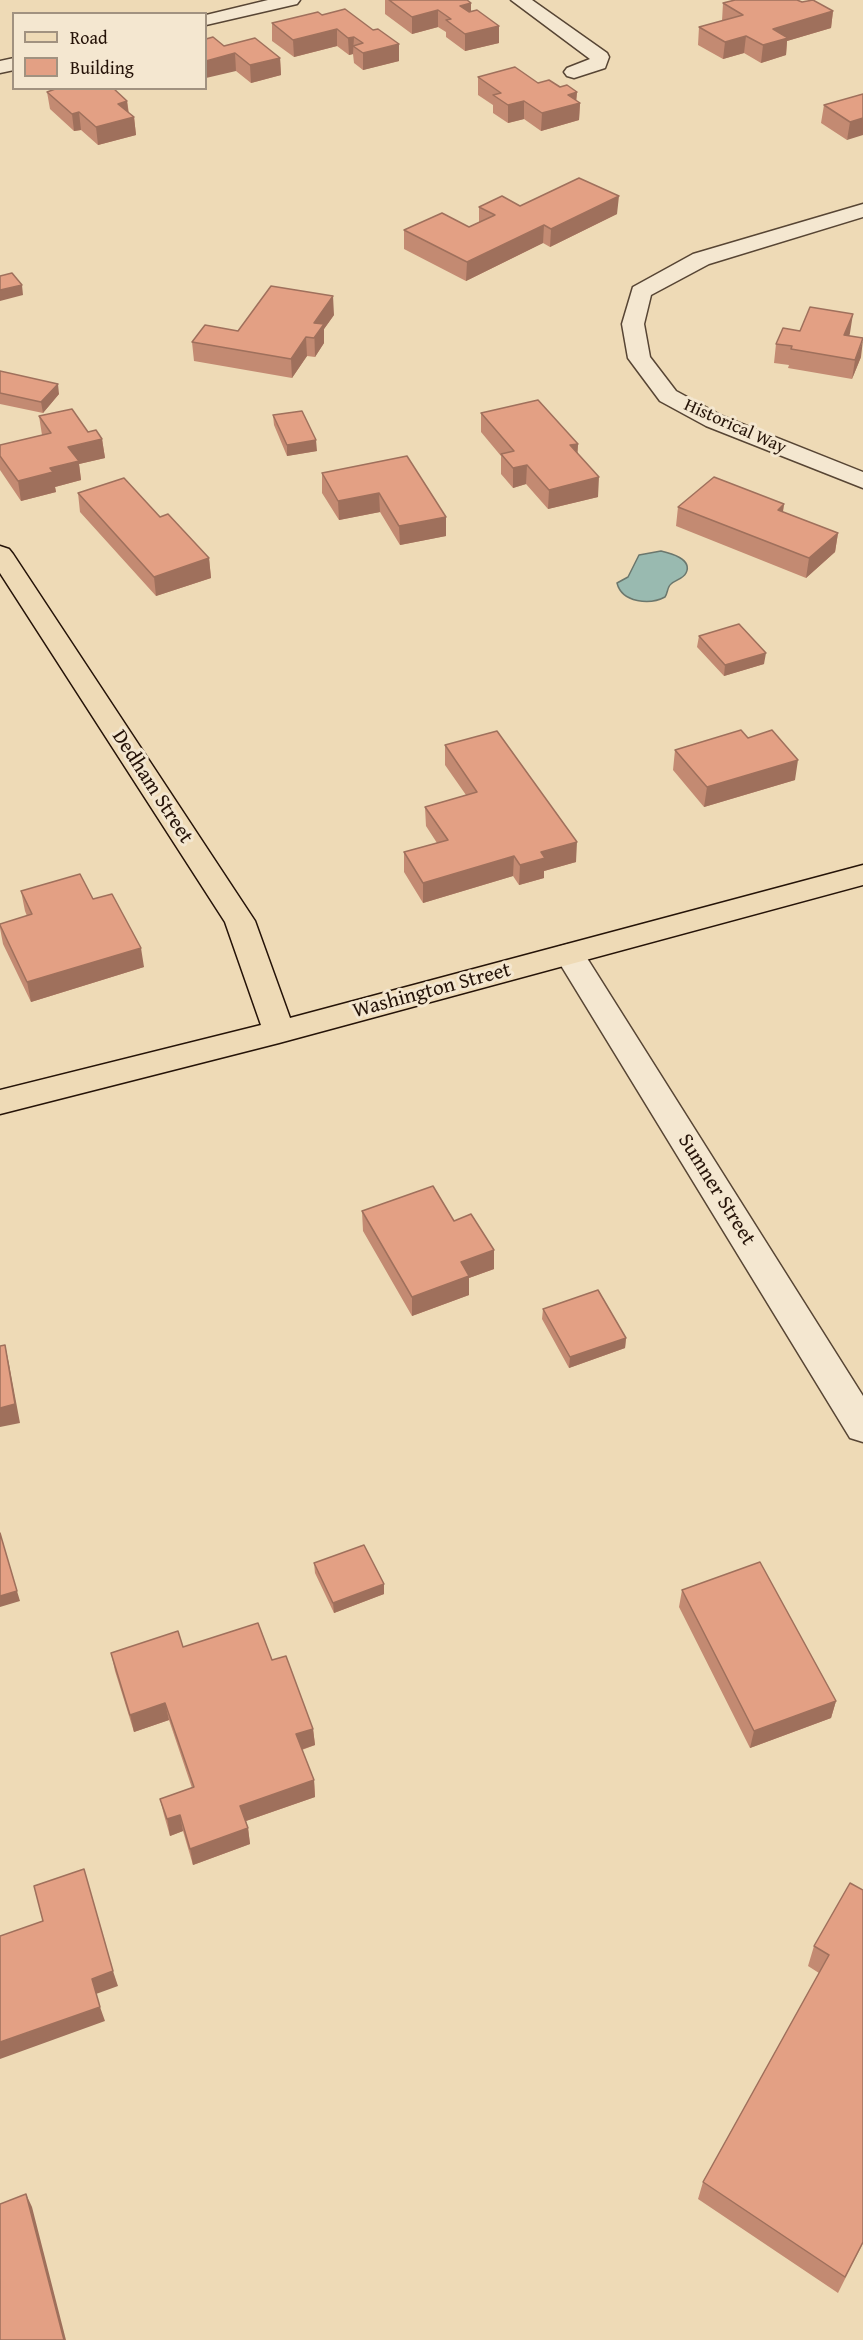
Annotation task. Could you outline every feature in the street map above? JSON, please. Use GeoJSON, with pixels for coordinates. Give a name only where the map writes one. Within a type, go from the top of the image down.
{"type":"FeatureCollection","features":[{"type":"Feature","properties":{"kind":"main road","name":"Dedham Street"},"geometry":{"type":"LineString","coordinates":[[0,554],[240,921],[279,1032]]}},
{"type":"Feature","properties":{"kind":"main road","name":"Washington Street"},"geometry":{"type":"LineString","coordinates":[[0,1102],[279,1032],[863,875]]}},
{"type":"Feature","properties":{"kind":"street"},"geometry":{"type":"LineString","coordinates":[[207,20],[291,0]]}},
{"type":"Feature","properties":{"kind":"street"},"geometry":{"type":"LineString","coordinates":[[520,0],[600,57],[598,64],[574,72]]}},
{"type":"Feature","properties":{"kind":"street","name":"Historical Way"},"geometry":{"type":"LineString","coordinates":[[863,210],[701,259],[641,292],[633,324],[639,358],[668,396],[714,421],[863,481]]}},
{"type":"Feature","properties":{"kind":"street","name":"Sumner Street"},"geometry":{"type":"LineString","coordinates":[[569,954],[863,1427]]}},
{"type":"Feature","properties":{"kind":"water"},"geometry":{"type":"Polygon","coordinates":[[[661,551],[684,560],[687,568],[685,575],[671,584],[665,597],[659,600],[637,600],[624,595],[617,583],[628,577],[639,555],[661,551]]]}},
{"type":"Feature","properties":{"kind":"building"},"geometry":{"type":"Polygon","coordinates":[[[389,0],[467,0],[471,3],[460,6],[469,12],[477,10],[499,26],[465,34],[446,20],[451,19],[438,10],[412,17],[389,0]]]}},
{"type":"Feature","properties":{"kind":"building"},"geometry":{"type":"Polygon","coordinates":[[[735,0],[797,0],[802,2],[813,0],[833,11],[773,29],[788,38],[763,45],[746,36],[725,42],[699,27],[743,15],[723,3],[735,0]]]}},
{"type":"Feature","properties":{"kind":"building"},"geometry":{"type":"Polygon","coordinates":[[[345,9],[373,30],[378,29],[399,44],[363,53],[353,46],[363,43],[354,37],[348,38],[337,29],[293,40],[272,23],[318,12],[322,15],[345,9]]]}},
{"type":"Feature","properties":{"kind":"building"},"geometry":{"type":"Polygon","coordinates":[[[213,37],[224,46],[255,38],[280,58],[250,65],[235,53],[207,61],[207,39],[213,37]]]}},
{"type":"Feature","properties":{"kind":"building"},"geometry":{"type":"Polygon","coordinates":[[[515,67],[538,83],[549,80],[560,87],[567,85],[577,92],[568,95],[580,103],[542,113],[524,101],[508,105],[493,95],[501,93],[478,77],[515,67]]]}},
{"type":"Feature","properties":{"kind":"building"},"geometry":{"type":"Polygon","coordinates":[[[52,90],[115,90],[127,101],[118,104],[134,117],[96,127],[79,112],[72,114],[47,92],[52,90]]]}},
{"type":"Feature","properties":{"kind":"building"},"geometry":{"type":"Polygon","coordinates":[[[863,94],[863,118],[850,122],[824,105],[863,94]]]}},
{"type":"Feature","properties":{"kind":"building"},"geometry":{"type":"Polygon","coordinates":[[[579,178],[619,196],[551,229],[544,225],[467,262],[404,230],[442,213],[469,227],[495,215],[479,207],[502,196],[520,206],[579,178]]]}},
{"type":"Feature","properties":{"kind":"building"},"geometry":{"type":"Polygon","coordinates":[[[12,273],[22,285],[0,290],[0,276],[12,273]]]}},
{"type":"Feature","properties":{"kind":"building"},"geometry":{"type":"Polygon","coordinates":[[[271,286],[333,296],[314,323],[324,324],[314,338],[306,337],[291,359],[192,342],[205,325],[238,331],[271,286]]]}},
{"type":"Feature","properties":{"kind":"building"},"geometry":{"type":"Polygon","coordinates":[[[810,307],[853,314],[844,335],[863,338],[855,360],[791,349],[792,346],[776,344],[783,328],[800,331],[810,307]]]}},
{"type":"Feature","properties":{"kind":"building"},"geometry":{"type":"Polygon","coordinates":[[[0,371],[58,384],[41,402],[0,393],[0,371]]]}},
{"type":"Feature","properties":{"kind":"building"},"geometry":{"type":"Polygon","coordinates":[[[538,400],[578,444],[570,445],[599,477],[549,490],[527,465],[513,468],[501,454],[514,451],[481,413],[538,400]]]}},
{"type":"Feature","properties":{"kind":"building"},"geometry":{"type":"Polygon","coordinates":[[[72,409],[88,432],[96,430],[102,439],[68,447],[79,461],[50,468],[53,472],[18,481],[0,456],[0,445],[51,433],[39,416],[72,409]]]}},
{"type":"Feature","properties":{"kind":"building"},"geometry":{"type":"Polygon","coordinates":[[[302,411],[316,440],[287,445],[273,415],[302,411]]]}},
{"type":"Feature","properties":{"kind":"building"},"geometry":{"type":"Polygon","coordinates":[[[407,456],[446,517],[399,526],[379,493],[338,501],[322,473],[407,456]]]}},
{"type":"Feature","properties":{"kind":"building"},"geometry":{"type":"Polygon","coordinates":[[[714,477],[784,504],[778,510],[838,533],[809,558],[678,507],[714,477]]]}},
{"type":"Feature","properties":{"kind":"building"},"geometry":{"type":"Polygon","coordinates":[[[124,478],[160,517],[168,514],[209,558],[154,577],[78,493],[124,478]]]}},
{"type":"Feature","properties":{"kind":"building"},"geometry":{"type":"Polygon","coordinates":[[[739,624],[766,653],[725,665],[699,636],[739,624]]]}},
{"type":"Feature","properties":{"kind":"building"},"geometry":{"type":"Polygon","coordinates":[[[741,730],[748,738],[772,730],[798,760],[707,787],[675,750],[741,730]]]}},
{"type":"Feature","properties":{"kind":"building"},"geometry":{"type":"Polygon","coordinates":[[[497,731],[577,842],[541,852],[545,858],[520,865],[514,856],[423,883],[404,852],[448,840],[425,807],[477,792],[445,745],[497,731]]]}},
{"type":"Feature","properties":{"kind":"building"},"geometry":{"type":"Polygon","coordinates":[[[80,874],[93,899],[112,894],[141,948],[27,982],[0,924],[32,914],[21,891],[80,874]]]}},
{"type":"Feature","properties":{"kind":"building"},"geometry":{"type":"Polygon","coordinates":[[[433,1186],[454,1221],[471,1214],[494,1250],[461,1262],[469,1276],[412,1297],[362,1211],[433,1186]]]}},
{"type":"Feature","properties":{"kind":"building"},"geometry":{"type":"Polygon","coordinates":[[[598,1290],[626,1338],[570,1357],[543,1309],[598,1290]]]}},
{"type":"Feature","properties":{"kind":"building"},"geometry":{"type":"Polygon","coordinates":[[[5,1345],[15,1404],[0,1408],[0,1346],[5,1345]]]}},
{"type":"Feature","properties":{"kind":"building"},"geometry":{"type":"Polygon","coordinates":[[[0,1533],[17,1591],[0,1596],[0,1533]]]}},
{"type":"Feature","properties":{"kind":"building"},"geometry":{"type":"Polygon","coordinates":[[[364,1545],[384,1584],[333,1603],[314,1563],[364,1545]]]}},
{"type":"Feature","properties":{"kind":"building"},"geometry":{"type":"Polygon","coordinates":[[[760,1562],[836,1701],[754,1731],[682,1590],[760,1562]]]}},
{"type":"Feature","properties":{"kind":"building"},"geometry":{"type":"Polygon","coordinates":[[[258,1623],[272,1660],[286,1656],[313,1729],[296,1734],[314,1780],[240,1806],[248,1828],[190,1849],[180,1815],[167,1819],[160,1799],[194,1787],[165,1703],[130,1715],[111,1653],[178,1631],[183,1647],[258,1623]]]}},
{"type":"Feature","properties":{"kind":"building"},"geometry":{"type":"Polygon","coordinates":[[[84,1869],[113,1971],[92,1979],[100,2007],[0,2042],[0,1936],[43,1921],[34,1886],[84,1869]]]}},
{"type":"Feature","properties":{"kind":"building"},"geometry":{"type":"Polygon","coordinates":[[[850,1883],[863,1890],[863,2242],[845,2277],[703,2182],[829,1955],[814,1946],[850,1883]]]}},
{"type":"Feature","properties":{"kind":"building"},"geometry":{"type":"Polygon","coordinates":[[[26,2194],[64,2340],[0,2340],[0,2204],[26,2194]]]}}]}
